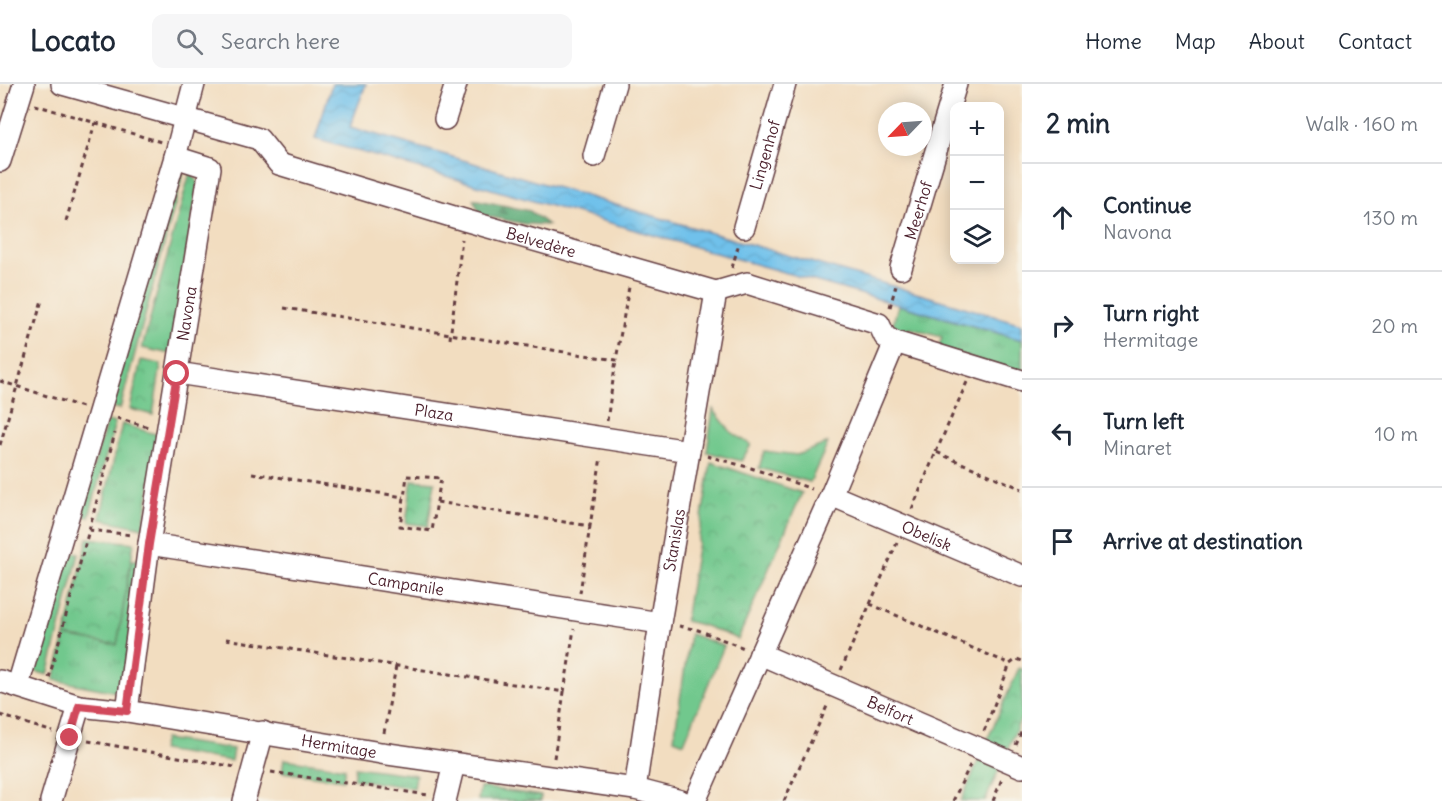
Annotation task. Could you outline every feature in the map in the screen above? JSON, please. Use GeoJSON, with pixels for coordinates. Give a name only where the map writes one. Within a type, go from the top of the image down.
{"type":"FeatureCollection","features":[{"type":"Feature","properties":{"kind":"street","name":"Belvedère"},"geometry":{"type":"LineString","coordinates":[[62,84],[259,139],[279,164],[716,292]]}},
{"type":"Feature","properties":{"kind":"street"},"geometry":{"type":"LineString","coordinates":[[9,683],[176,152],[194,84]]}},
{"type":"Feature","properties":{"kind":"street"},"geometry":{"type":"LineString","coordinates":[[445,119],[456,84]]}},
{"type":"Feature","properties":{"kind":"street"},"geometry":{"type":"LineString","coordinates":[[594,156],[615,84]]}},
{"type":"Feature","properties":{"kind":"street","name":"Lingenhof"},"geometry":{"type":"LineString","coordinates":[[742,232],[785,84]]}},
{"type":"Feature","properties":{"kind":"street","name":"Meerhof"},"geometry":{"type":"LineString","coordinates":[[899,274],[956,84]]}},
{"type":"Feature","properties":{"kind":"street"},"geometry":{"type":"LineString","coordinates":[[0,161],[22,92]]}},
{"type":"Feature","properties":{"kind":"street","name":"Navona"},"geometry":{"type":"LineString","coordinates":[[127,711],[150,541],[210,168],[176,152]]}},
{"type":"Feature","properties":{"kind":"street"},"geometry":{"type":"LineString","coordinates":[[716,292],[747,283],[879,324],[885,337],[895,342],[1022,381]]}},
{"type":"Feature","properties":{"kind":"street","name":"Stanislas"},"geometry":{"type":"LineString","coordinates":[[644,794],[660,623],[716,292]]}},
{"type":"Feature","properties":{"kind":"street"},"geometry":{"type":"LineString","coordinates":[[681,800],[760,654],[831,495],[895,342]]}},
{"type":"Feature","properties":{"kind":"street","name":"Plaza"},"geometry":{"type":"LineString","coordinates":[[177,374],[689,451]]}},
{"type":"Feature","properties":{"kind":"street","name":"Obelisk"},"geometry":{"type":"LineString","coordinates":[[831,495],[1022,576]]}},
{"type":"Feature","properties":{"kind":"street","name":"Campanile"},"geometry":{"type":"LineString","coordinates":[[150,541],[660,623]]}},
{"type":"Feature","properties":{"kind":"street","name":"Belfort"},"geometry":{"type":"LineString","coordinates":[[760,654],[1022,767]]}},
{"type":"Feature","properties":{"kind":"street","name":"Hermitage"},"geometry":{"type":"LineString","coordinates":[[9,683],[79,706],[263,732],[681,800]]}},
{"type":"Feature","properties":{"kind":"street"},"geometry":{"type":"LineString","coordinates":[[51,801],[79,706]]}},
{"type":"Feature","properties":{"kind":"street"},"geometry":{"type":"LineString","coordinates":[[244,801],[263,732]]}},
{"type":"Feature","properties":{"kind":"street"},"geometry":{"type":"LineString","coordinates":[[445,800],[454,764]]}},
{"type":"Feature","properties":{"kind":"path"},"geometry":{"type":"LineString","coordinates":[[22,92],[95,123],[176,152]]}},
{"type":"Feature","properties":{"kind":"path"},"geometry":{"type":"LineString","coordinates":[[66,221],[95,123]]}},
{"type":"Feature","properties":{"kind":"path"},"geometry":{"type":"LineString","coordinates":[[450,336],[464,220]]}},
{"type":"Feature","properties":{"kind":"path"},"geometry":{"type":"LineString","coordinates":[[733,265],[742,232]]}},
{"type":"Feature","properties":{"kind":"path"},"geometry":{"type":"LineString","coordinates":[[551,778],[632,268]]}},
{"type":"Feature","properties":{"kind":"path"},"geometry":{"type":"LineString","coordinates":[[889,311],[899,274]]}},
{"type":"Feature","properties":{"kind":"path"},"geometry":{"type":"LineString","coordinates":[[0,445],[42,300]]}},
{"type":"Feature","properties":{"kind":"path"},"geometry":{"type":"LineString","coordinates":[[284,309],[616,360]]}},
{"type":"Feature","properties":{"kind":"path"},"geometry":{"type":"LineString","coordinates":[[784,801],[974,366]]}},
{"type":"Feature","properties":{"kind":"path"},"geometry":{"type":"LineString","coordinates":[[689,451],[751,468],[831,495]]}},
{"type":"Feature","properties":{"kind":"path"},"geometry":{"type":"LineString","coordinates":[[936,452],[1022,489]]}},
{"type":"Feature","properties":{"kind":"path"},"geometry":{"type":"LineString","coordinates":[[252,473],[404,497]]}},
{"type":"Feature","properties":{"kind":"path"},"geometry":{"type":"LineString","coordinates":[[407,476],[441,478],[437,502],[432,531],[400,526],[407,476]]}},
{"type":"Feature","properties":{"kind":"path"},"geometry":{"type":"LineString","coordinates":[[437,502],[590,526]]}},
{"type":"Feature","properties":{"kind":"path"},"geometry":{"type":"LineString","coordinates":[[45,694],[89,530],[150,541]]}},
{"type":"Feature","properties":{"kind":"path"},"geometry":{"type":"LineString","coordinates":[[870,604],[1010,664]]}},
{"type":"Feature","properties":{"kind":"path"},"geometry":{"type":"LineString","coordinates":[[660,623],[698,630],[760,654]]}},
{"type":"Feature","properties":{"kind":"path"},"geometry":{"type":"LineString","coordinates":[[226,639],[564,692]]}},
{"type":"Feature","properties":{"kind":"path"},"geometry":{"type":"LineString","coordinates":[[953,801],[978,747],[1010,664],[1017,659],[1022,661]]}},
{"type":"Feature","properties":{"kind":"path"},"geometry":{"type":"LineString","coordinates":[[381,753],[396,666]]}},
{"type":"Feature","properties":{"kind":"path"},"geometry":{"type":"LineString","coordinates":[[0,715],[70,738],[445,800]]}},
{"type":"Feature","properties":{"kind":"green space"},"geometry":{"type":"Polygon","coordinates":[[[184,171],[120,409],[110,407],[178,174],[184,171]]]}},
{"type":"Feature","properties":{"kind":"green space"},"geometry":{"type":"Polygon","coordinates":[[[190,172],[198,182],[171,354],[142,348],[190,172]]]}},
{"type":"Feature","properties":{"kind":"green space"},"geometry":{"type":"Polygon","coordinates":[[[473,199],[530,211],[548,225],[525,224],[481,215],[473,199]]]}},
{"type":"Feature","properties":{"kind":"green space"},"geometry":{"type":"Polygon","coordinates":[[[898,305],[1022,340],[1022,374],[938,348],[942,337],[909,328],[904,339],[891,331],[895,327],[893,324],[898,305]]]}},
{"type":"Feature","properties":{"kind":"green space"},"geometry":{"type":"Polygon","coordinates":[[[141,360],[161,364],[153,415],[130,409],[141,360]]]}},
{"type":"Feature","properties":{"kind":"green space"},"geometry":{"type":"Polygon","coordinates":[[[713,409],[731,432],[751,445],[741,461],[707,452],[713,409]]]}},
{"type":"Feature","properties":{"kind":"green space"},"geometry":{"type":"Polygon","coordinates":[[[107,421],[115,423],[89,517],[79,515],[107,421]]]}},
{"type":"Feature","properties":{"kind":"green space"},"geometry":{"type":"Polygon","coordinates":[[[122,424],[159,435],[143,528],[100,519],[122,424]]]}},
{"type":"Feature","properties":{"kind":"green space"},"geometry":{"type":"Polygon","coordinates":[[[828,443],[810,482],[759,468],[764,451],[797,455],[828,443]]]}},
{"type":"Feature","properties":{"kind":"green space"},"geometry":{"type":"Polygon","coordinates":[[[711,462],[802,493],[738,639],[685,621],[711,462]]]}},
{"type":"Feature","properties":{"kind":"green space"},"geometry":{"type":"Polygon","coordinates":[[[412,480],[435,482],[428,526],[406,523],[412,480]]]}},
{"type":"Feature","properties":{"kind":"green space"},"geometry":{"type":"Polygon","coordinates":[[[88,538],[134,543],[117,645],[65,636],[88,538]]]}},
{"type":"Feature","properties":{"kind":"green space"},"geometry":{"type":"Polygon","coordinates":[[[69,550],[79,554],[48,675],[34,671],[69,550]]]}},
{"type":"Feature","properties":{"kind":"green space"},"geometry":{"type":"Polygon","coordinates":[[[131,560],[141,560],[122,693],[54,680],[65,636],[117,644],[131,560]]]}},
{"type":"Feature","properties":{"kind":"green space"},"geometry":{"type":"Polygon","coordinates":[[[690,634],[724,646],[684,743],[674,739],[690,634]]]}},
{"type":"Feature","properties":{"kind":"green space"},"geometry":{"type":"Polygon","coordinates":[[[1019,668],[1022,669],[1022,716],[1005,756],[984,747],[1019,668]]]}},
{"type":"Feature","properties":{"kind":"green space"},"geometry":{"type":"Polygon","coordinates":[[[164,739],[233,749],[231,761],[161,750],[164,739]]]}},
{"type":"Feature","properties":{"kind":"green space"},"geometry":{"type":"Polygon","coordinates":[[[980,757],[1001,765],[985,801],[961,801],[980,757]]]}},
{"type":"Feature","properties":{"kind":"green space"},"geometry":{"type":"Polygon","coordinates":[[[284,759],[345,768],[343,780],[282,772],[284,759]]]}},
{"type":"Feature","properties":{"kind":"green space"},"geometry":{"type":"Polygon","coordinates":[[[355,767],[416,775],[414,788],[353,779],[355,767]]]}},
{"type":"Feature","properties":{"kind":"green space"},"geometry":{"type":"Polygon","coordinates":[[[480,787],[541,796],[541,801],[478,800],[480,787]]]}},
{"type":"Feature","properties":{"kind":"water"},"geometry":{"type":"Polygon","coordinates":[[[332,84],[366,84],[350,127],[1022,324],[1022,340],[315,139],[332,84]]]}},
{"type":"Feature","properties":{"kind":"route"},"geometry":{"type":"LineString","coordinates":[[70,738],[79,706],[127,711],[149,544],[177,374]]}}]}
